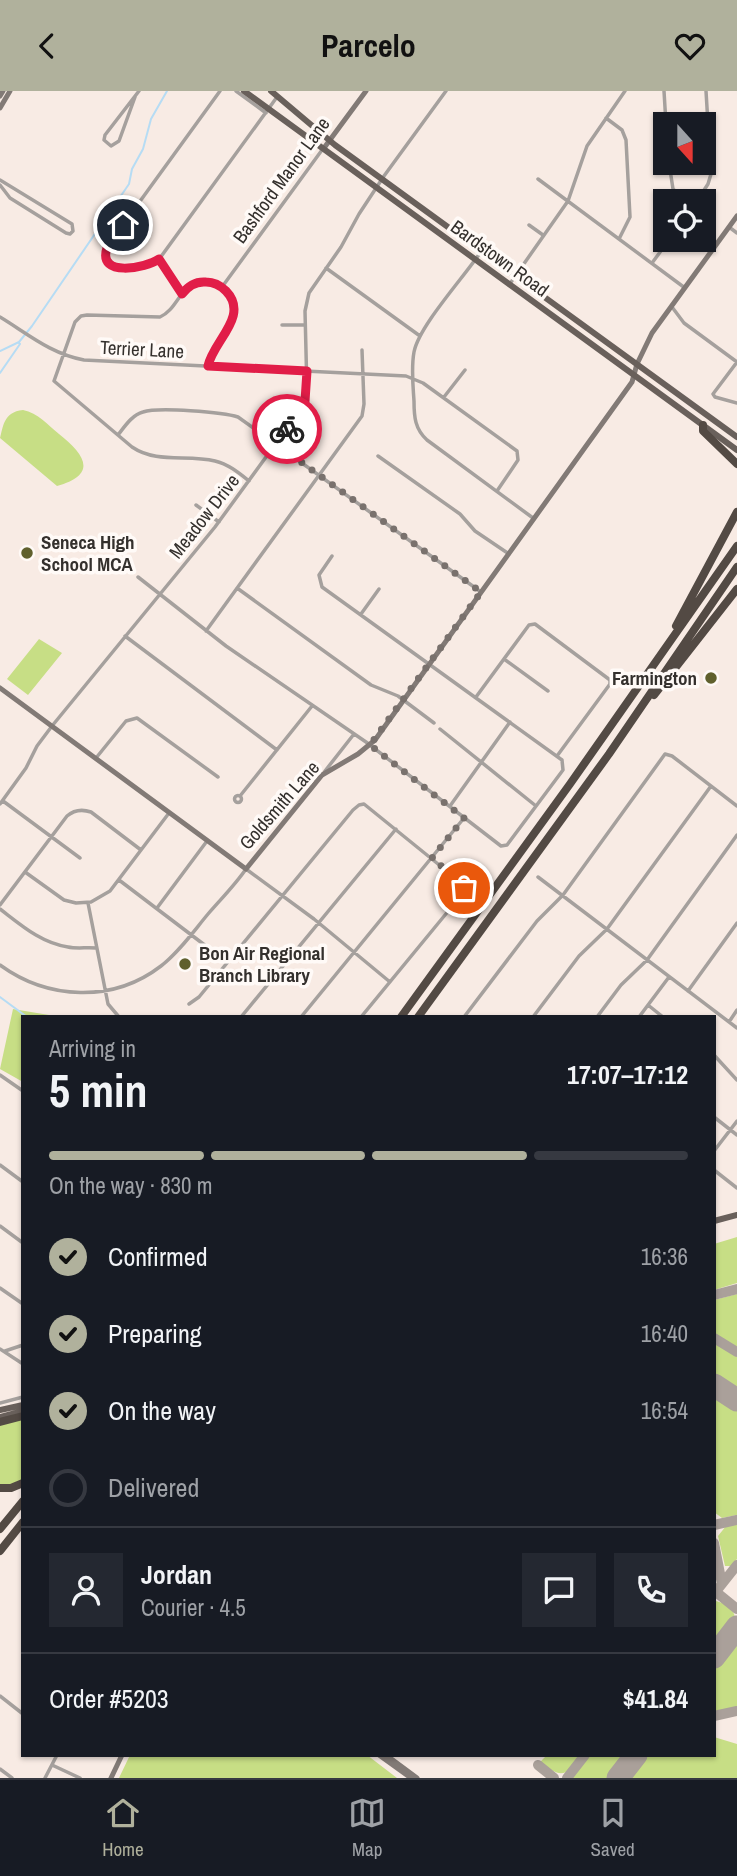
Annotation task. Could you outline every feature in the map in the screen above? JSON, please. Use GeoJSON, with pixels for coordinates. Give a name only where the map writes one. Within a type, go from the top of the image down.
{"type":"FeatureCollection","features":[{"type":"Feature","properties":{"kind":"highway"},"geometry":{"type":"LineString","coordinates":[[703,425],[703,431],[737,464]]}},
{"type":"Feature","properties":{"kind":"highway"},"geometry":{"type":"LineString","coordinates":[[666,645],[737,512]]}},
{"type":"Feature","properties":{"kind":"highway"},"geometry":{"type":"LineString","coordinates":[[402,1015],[577,774],[737,546]]}},
{"type":"Feature","properties":{"kind":"highway"},"geometry":{"type":"LineString","coordinates":[[419,1015],[634,718],[737,567]]}},
{"type":"Feature","properties":{"kind":"highway"},"geometry":{"type":"LineString","coordinates":[[634,718],[671,677],[737,589]]}},
{"type":"Feature","properties":{"kind":"highway"},"geometry":{"type":"LineString","coordinates":[[0,1420],[21,1414]]}},
{"type":"Feature","properties":{"kind":"highway"},"geometry":{"type":"LineString","coordinates":[[0,1488],[11,1488],[21,1484]]}},
{"type":"Feature","properties":{"kind":"highway"},"geometry":{"type":"LineString","coordinates":[[0,1529],[21,1503]]}},
{"type":"Feature","properties":{"kind":"highway"},"geometry":{"type":"LineString","coordinates":[[0,1551],[21,1525]]}},
{"type":"Feature","properties":{"kind":"main road","name":"Bardstown Road"},"geometry":{"type":"LineString","coordinates":[[244,91],[737,450]]}},
{"type":"Feature","properties":{"kind":"main road","name":"Bardstown Road"},"geometry":{"type":"LineString","coordinates":[[271,91],[330,141],[480,253],[737,437]]}},
{"type":"Feature","properties":{"kind":"main road"},"geometry":{"type":"LineString","coordinates":[[557,319],[564,313]]}},
{"type":"Feature","properties":{"kind":"main road"},"geometry":{"type":"LineString","coordinates":[[716,1220],[737,1215]]}},
{"type":"Feature","properties":{"kind":"main road"},"geometry":{"type":"LineString","coordinates":[[0,1411],[21,1406]]}},
{"type":"Feature","properties":{"kind":"street"},"geometry":{"type":"LineString","coordinates":[[0,96],[3,91]]}},
{"type":"Feature","properties":{"kind":"street"},"geometry":{"type":"LineString","coordinates":[[0,107],[10,91]]}},
{"type":"Feature","properties":{"kind":"street"},"geometry":{"type":"LineString","coordinates":[[135,97],[119,141],[111,146],[104,140],[106,135],[139,91]]}},
{"type":"Feature","properties":{"kind":"street"},"geometry":{"type":"LineString","coordinates":[[219,91],[109,244],[106,252],[108,260],[117,267],[133,269],[159,259],[277,97]]}},
{"type":"Feature","properties":{"kind":"street"},"geometry":{"type":"LineString","coordinates":[[236,91],[268,111]]}},
{"type":"Feature","properties":{"kind":"street","name":"Bashford Manor Lane"},"geometry":{"type":"LineString","coordinates":[[222,287],[366,91]]}},
{"type":"Feature","properties":{"kind":"street","name":"Meadow Drive"},"geometry":{"type":"LineString","coordinates":[[1,802],[26,768],[37,745],[51,726],[219,522],[303,405],[307,392],[305,306],[309,293],[377,187],[446,91]]}},
{"type":"Feature","properties":{"kind":"street"},"geometry":{"type":"LineString","coordinates":[[509,285],[568,201],[587,146],[625,91]]}},
{"type":"Feature","properties":{"kind":"street"},"geometry":{"type":"LineString","coordinates":[[664,91],[665,112]]}},
{"type":"Feature","properties":{"kind":"street"},"geometry":{"type":"LineString","coordinates":[[704,189],[711,174],[706,91]]}},
{"type":"Feature","properties":{"kind":"street"},"geometry":{"type":"LineString","coordinates":[[606,118],[622,130],[626,140],[630,217],[620,239]]}},
{"type":"Feature","properties":{"kind":"street"},"geometry":{"type":"LineString","coordinates":[[538,179],[685,288]]}},
{"type":"Feature","properties":{"kind":"street"},"geometry":{"type":"LineString","coordinates":[[0,183],[72,224],[74,231],[66,233],[10,198],[0,183]]}},
{"type":"Feature","properties":{"kind":"street","name":"Goldsmith Lane"},"geometry":{"type":"LineString","coordinates":[[0,688],[246,869],[325,772],[370,745],[404,701],[632,382],[637,364],[652,333],[737,216]]}},
{"type":"Feature","properties":{"kind":"street"},"geometry":{"type":"LineString","coordinates":[[529,225],[543,235]]}},
{"type":"Feature","properties":{"kind":"street"},"geometry":{"type":"LineString","coordinates":[[729,227],[737,233]]}},
{"type":"Feature","properties":{"kind":"street"},"geometry":{"type":"LineString","coordinates":[[652,263],[660,252]]}},
{"type":"Feature","properties":{"kind":"street"},"geometry":{"type":"LineString","coordinates":[[480,253],[420,336],[413,353],[415,420],[419,432],[427,440],[534,519]]}},
{"type":"Feature","properties":{"kind":"street"},"geometry":{"type":"LineString","coordinates":[[159,259],[182,294]]}},
{"type":"Feature","properties":{"kind":"street"},"geometry":{"type":"LineString","coordinates":[[326,268],[420,336]]}},
{"type":"Feature","properties":{"kind":"street"},"geometry":{"type":"LineString","coordinates":[[208,366],[211,353],[230,325],[234,314],[231,298],[222,287],[211,282],[200,282],[190,286],[170,311],[160,317],[81,316],[75,322],[54,381],[118,435],[149,456],[217,461],[249,481]]}},
{"type":"Feature","properties":{"kind":"street"},"geometry":{"type":"LineString","coordinates":[[671,307],[684,323],[737,362],[713,394],[715,397],[737,403]]}},
{"type":"Feature","properties":{"kind":"street","name":"Terrier Lane"},"geometry":{"type":"LineString","coordinates":[[0,317],[62,355],[89,361],[363,373],[413,378],[444,397],[517,451],[518,460],[497,491]]}},
{"type":"Feature","properties":{"kind":"street"},"geometry":{"type":"LineString","coordinates":[[282,325],[305,325]]}},
{"type":"Feature","properties":{"kind":"street"},"geometry":{"type":"LineString","coordinates":[[206,631],[362,416],[362,350]]}},
{"type":"Feature","properties":{"kind":"street"},"geometry":{"type":"LineString","coordinates":[[444,397],[465,370]]}},
{"type":"Feature","properties":{"kind":"street"},"geometry":{"type":"LineString","coordinates":[[118,435],[134,417],[144,411],[218,413],[244,420],[481,592]]}},
{"type":"Feature","properties":{"kind":"street"},"geometry":{"type":"LineString","coordinates":[[378,456],[460,514],[475,531],[509,554]]}},
{"type":"Feature","properties":{"kind":"street"},"geometry":{"type":"LineString","coordinates":[[196,505],[219,522]]}},
{"type":"Feature","properties":{"kind":"street"},"geometry":{"type":"LineString","coordinates":[[138,577],[206,631],[370,745],[501,846],[510,843],[563,769],[562,760],[319,582],[319,573],[332,556]]}},
{"type":"Feature","properties":{"kind":"street"},"geometry":{"type":"LineString","coordinates":[[237,588],[369,684],[404,701],[434,723]]}},
{"type":"Feature","properties":{"kind":"street"},"geometry":{"type":"LineString","coordinates":[[361,614],[379,589]]}},
{"type":"Feature","properties":{"kind":"street"},"geometry":{"type":"LineString","coordinates":[[476,697],[533,623],[610,680],[610,684],[557,756]]}},
{"type":"Feature","properties":{"kind":"street"},"geometry":{"type":"LineString","coordinates":[[125,636],[276,750]]}},
{"type":"Feature","properties":{"kind":"street"},"geometry":{"type":"LineString","coordinates":[[504,659],[548,691]]}},
{"type":"Feature","properties":{"kind":"street"},"geometry":{"type":"LineString","coordinates":[[240,796],[312,706]]}},
{"type":"Feature","properties":{"kind":"street"},"geometry":{"type":"LineString","coordinates":[[96,758],[126,721],[136,718],[218,777]]}},
{"type":"Feature","properties":{"kind":"street"},"geometry":{"type":"LineString","coordinates":[[450,807],[510,722]]}},
{"type":"Feature","properties":{"kind":"street"},"geometry":{"type":"LineString","coordinates":[[440,729],[536,806]]}},
{"type":"Feature","properties":{"kind":"street"},"geometry":{"type":"LineString","coordinates":[[325,772],[354,734]]}},
{"type":"Feature","properties":{"kind":"street"},"geometry":{"type":"LineString","coordinates":[[466,1015],[537,921],[562,895],[667,753],[737,806]]}},
{"type":"Feature","properties":{"kind":"street"},"geometry":{"type":"LineString","coordinates":[[535,1015],[579,956],[607,929],[710,786]]}},
{"type":"Feature","properties":{"kind":"street"},"geometry":{"type":"LineString","coordinates":[[1,802],[80,858]]}},
{"type":"Feature","properties":{"kind":"street"},"geometry":{"type":"LineString","coordinates":[[189,1004],[199,997],[359,805],[368,806],[397,829],[462,883],[463,891],[363,1015]]}},
{"type":"Feature","properties":{"kind":"street"},"geometry":{"type":"LineString","coordinates":[[96,948],[71,948],[50,943],[31,932],[0,907],[70,814],[85,810],[94,814],[141,850]]}},
{"type":"Feature","properties":{"kind":"street"},"geometry":{"type":"LineString","coordinates":[[25,872],[64,900],[88,903],[103,897],[169,813]]}},
{"type":"Feature","properties":{"kind":"street"},"geometry":{"type":"LineString","coordinates":[[303,1015],[464,818]]}},
{"type":"Feature","properties":{"kind":"street"},"geometry":{"type":"LineString","coordinates":[[243,1015],[397,829]]}},
{"type":"Feature","properties":{"kind":"street"},"geometry":{"type":"LineString","coordinates":[[598,1015],[621,985],[647,960],[737,835]]}},
{"type":"Feature","properties":{"kind":"street"},"geometry":{"type":"LineString","coordinates":[[157,908],[207,841]]}},
{"type":"Feature","properties":{"kind":"street"},"geometry":{"type":"LineString","coordinates":[[0,965],[26,981],[51,990],[76,993],[105,991],[132,983],[174,955],[246,869],[390,982]]}},
{"type":"Feature","properties":{"kind":"street"},"geometry":{"type":"LineString","coordinates":[[538,877],[737,1028]]}},
{"type":"Feature","properties":{"kind":"street"},"geometry":{"type":"LineString","coordinates":[[119,880],[227,962]]}},
{"type":"Feature","properties":{"kind":"street"},"geometry":{"type":"LineString","coordinates":[[88,903],[109,1007],[117,1015]]}},
{"type":"Feature","properties":{"kind":"street"},"geometry":{"type":"LineString","coordinates":[[688,991],[737,923]]}},
{"type":"Feature","properties":{"kind":"street"},"geometry":{"type":"LineString","coordinates":[[640,1015],[669,977]]}},
{"type":"Feature","properties":{"kind":"street"},"geometry":{"type":"LineString","coordinates":[[648,1005],[660,1015]]}},
{"type":"Feature","properties":{"kind":"street"},"geometry":{"type":"LineString","coordinates":[[729,1022],[737,1010]]}},
{"type":"Feature","properties":{"kind":"street"},"geometry":{"type":"LineString","coordinates":[[716,1057],[737,1080]]}},
{"type":"Feature","properties":{"kind":"street"},"geometry":{"type":"LineString","coordinates":[[0,1075],[21,1090]]}},
{"type":"Feature","properties":{"kind":"street"},"geometry":{"type":"LineString","coordinates":[[716,1119],[737,1135]]}},
{"type":"Feature","properties":{"kind":"street"},"geometry":{"type":"LineString","coordinates":[[716,1148],[737,1121]]}},
{"type":"Feature","properties":{"kind":"street"},"geometry":{"type":"LineString","coordinates":[[0,1165],[21,1181]]}},
{"type":"Feature","properties":{"kind":"street"},"geometry":{"type":"LineString","coordinates":[[716,1172],[737,1188]]}},
{"type":"Feature","properties":{"kind":"street"},"geometry":{"type":"LineString","coordinates":[[0,1226],[21,1242]]}},
{"type":"Feature","properties":{"kind":"street"},"geometry":{"type":"LineString","coordinates":[[0,1288],[21,1303]]}},
{"type":"Feature","properties":{"kind":"street"},"geometry":{"type":"LineString","coordinates":[[1,1350],[9,1351],[21,1346]]}},
{"type":"Feature","properties":{"kind":"street"},"geometry":{"type":"LineString","coordinates":[[1,1350],[21,1363]]}},
{"type":"Feature","properties":{"kind":"street"},"geometry":{"type":"LineString","coordinates":[[0,1402],[21,1397]]}},
{"type":"Feature","properties":{"kind":"street"},"geometry":{"type":"LineString","coordinates":[[0,1696],[21,1712]]}},
{"type":"Feature","properties":{"kind":"street"},"geometry":{"type":"LineString","coordinates":[[45,1778],[56,1757]]}},
{"type":"Feature","properties":{"kind":"street"},"geometry":{"type":"LineString","coordinates":[[111,1778],[121,1757]]}},
{"type":"Feature","properties":{"kind":"street"},"geometry":{"type":"LineString","coordinates":[[384,1757],[411,1778]]}},
{"type":"Feature","properties":{"kind":"street"},"geometry":{"type":"LineString","coordinates":[[385,1757],[418,1778]]}},
{"type":"Feature","properties":{"kind":"street"},"geometry":{"type":"LineString","coordinates":[[52,1765],[80,1778]]}},
{"type":"Feature","properties":{"kind":"street"},"geometry":{"type":"LineString","coordinates":[[0,1769],[12,1778]]}},
{"type":"Feature","properties":{"kind":"green space"},"geometry":{"type":"Polygon","coordinates":[[[23,410],[42,420],[75,448],[83,463],[79,475],[57,486],[0,438],[8,417],[23,410]]]}},
{"type":"Feature","properties":{"kind":"green space"},"geometry":{"type":"Polygon","coordinates":[[[39,639],[62,653],[28,695],[7,679],[39,639]]]}},
{"type":"Feature","properties":{"kind":"green space"},"geometry":{"type":"Polygon","coordinates":[[[13,1009],[49,1015],[21,1015],[21,1081],[0,1069],[13,1009]]]}},
{"type":"Feature","properties":{"kind":"green space"},"geometry":{"type":"Polygon","coordinates":[[[737,1237],[737,1283],[716,1289],[716,1243],[737,1237]]]}},
{"type":"Feature","properties":{"kind":"green space"},"geometry":{"type":"Polygon","coordinates":[[[737,1294],[737,1350],[716,1336],[716,1299],[737,1294]]]}},
{"type":"Feature","properties":{"kind":"green space"},"geometry":{"type":"Polygon","coordinates":[[[716,1343],[737,1357],[737,1391],[716,1377],[716,1343]]]}},
{"type":"Feature","properties":{"kind":"green space"},"geometry":{"type":"Polygon","coordinates":[[[716,1392],[737,1406],[737,1515],[722,1518],[716,1514],[716,1392]]]}},
{"type":"Feature","properties":{"kind":"green space"},"geometry":{"type":"Polygon","coordinates":[[[21,1419],[21,1481],[17,1484],[0,1486],[0,1424],[21,1419]]]}},
{"type":"Feature","properties":{"kind":"green space"},"geometry":{"type":"Polygon","coordinates":[[[737,1524],[737,1559],[731,1566],[725,1566],[718,1536],[726,1526],[737,1524]]]}},
{"type":"Feature","properties":{"kind":"green space"},"geometry":{"type":"Polygon","coordinates":[[[716,1601],[728,1606],[732,1611],[735,1617],[732,1626],[716,1646],[716,1601]]]}},
{"type":"Feature","properties":{"kind":"green space"},"geometry":{"type":"Polygon","coordinates":[[[737,1639],[737,1707],[716,1712],[716,1665],[737,1639]]]}},
{"type":"Feature","properties":{"kind":"green space"},"geometry":{"type":"Polygon","coordinates":[[[716,1738],[737,1744],[737,1778],[626,1778],[642,1757],[716,1757],[716,1738]]]}},
{"type":"Feature","properties":{"kind":"green space"},"geometry":{"type":"Polygon","coordinates":[[[129,1757],[370,1757],[397,1778],[119,1778],[129,1757]]]}},
{"type":"Feature","properties":{"kind":"green space"},"geometry":{"type":"Polygon","coordinates":[[[545,1757],[579,1757],[571,1768],[563,1773],[553,1771],[540,1762],[545,1757]]]}},
{"type":"Feature","properties":{"kind":"green space"},"geometry":{"type":"Polygon","coordinates":[[[587,1757],[627,1757],[611,1778],[571,1778],[587,1757]]]}},
{"type":"Feature","properties":{"kind":"waterway"},"geometry":{"type":"LineString","coordinates":[[0,351],[19,342],[32,326],[129,184],[151,119],[167,91]]}},
{"type":"Feature","properties":{"kind":"waterway"},"geometry":{"type":"LineString","coordinates":[[0,373],[19,343]]}},
{"type":"Feature","properties":{"kind":"waterway"},"geometry":{"type":"LineString","coordinates":[[0,997],[24,1015]]}},
{"type":"Feature","properties":{"kind":"taxiway"},"geometry":{"type":"LineString","coordinates":[[716,1294],[737,1289]]}},
{"type":"Feature","properties":{"kind":"taxiway"},"geometry":{"type":"LineString","coordinates":[[716,1339],[737,1352]]}},
{"type":"Feature","properties":{"kind":"taxiway"},"geometry":{"type":"LineString","coordinates":[[716,1525],[737,1520]]}},
{"type":"Feature","properties":{"kind":"taxiway"},"geometry":{"type":"LineString","coordinates":[[716,1553],[722,1584]]}},
{"type":"Feature","properties":{"kind":"taxiway"},"geometry":{"type":"LineString","coordinates":[[716,1591],[737,1565]]}},
{"type":"Feature","properties":{"kind":"taxiway"},"geometry":{"type":"LineString","coordinates":[[716,1592],[737,1609]]}},
{"type":"Feature","properties":{"kind":"taxiway"},"geometry":{"type":"LineString","coordinates":[[716,1716],[737,1711]]}},
{"type":"Feature","properties":{"kind":"taxiway"},"geometry":{"type":"LineString","coordinates":[[567,1778],[583,1757]]}},
{"type":"Feature","properties":{"kind":"taxiway"},"geometry":{"type":"LineString","coordinates":[[538,1765],[554,1778]]}},
{"type":"Feature","properties":{"kind":"runway"},"geometry":{"type":"LineString","coordinates":[[716,1386],[737,1400]]}},
{"type":"Feature","properties":{"kind":"runway"},"geometry":{"type":"LineString","coordinates":[[716,1654],[737,1627]]}},
{"type":"Feature","properties":{"kind":"runway"},"geometry":{"type":"LineString","coordinates":[[618,1778],[634,1757]]}},
{"type":"Feature","properties":{"kind":"way so far"},"geometry":{"type":"LineString","coordinates":[[287,429],[276,444],[481,592],[370,745],[464,818],[432,858],[462,883],[464,888]]}},
{"type":"Feature","properties":{"kind":"place","name":"Seneca High School MCA"},"geometry":{"type":"Point","coordinates":[27,553]}},
{"type":"Feature","properties":{"kind":"place","name":"Farmington"},"geometry":{"type":"Point","coordinates":[711,678]}},
{"type":"Feature","properties":{"kind":"place","name":"Bon Air Regional Branch Library"},"geometry":{"type":"Point","coordinates":[185,964]}},
{"type":"Feature","properties":{"kind":"route"},"geometry":{"type":"LineString","coordinates":[[123,225],[107,248],[108,259],[114,265],[126,269],[137,268],[159,259],[182,294],[195,283],[211,282],[229,295],[234,306],[233,317],[211,353],[208,366],[307,371],[305,401],[287,429]]}}]}
